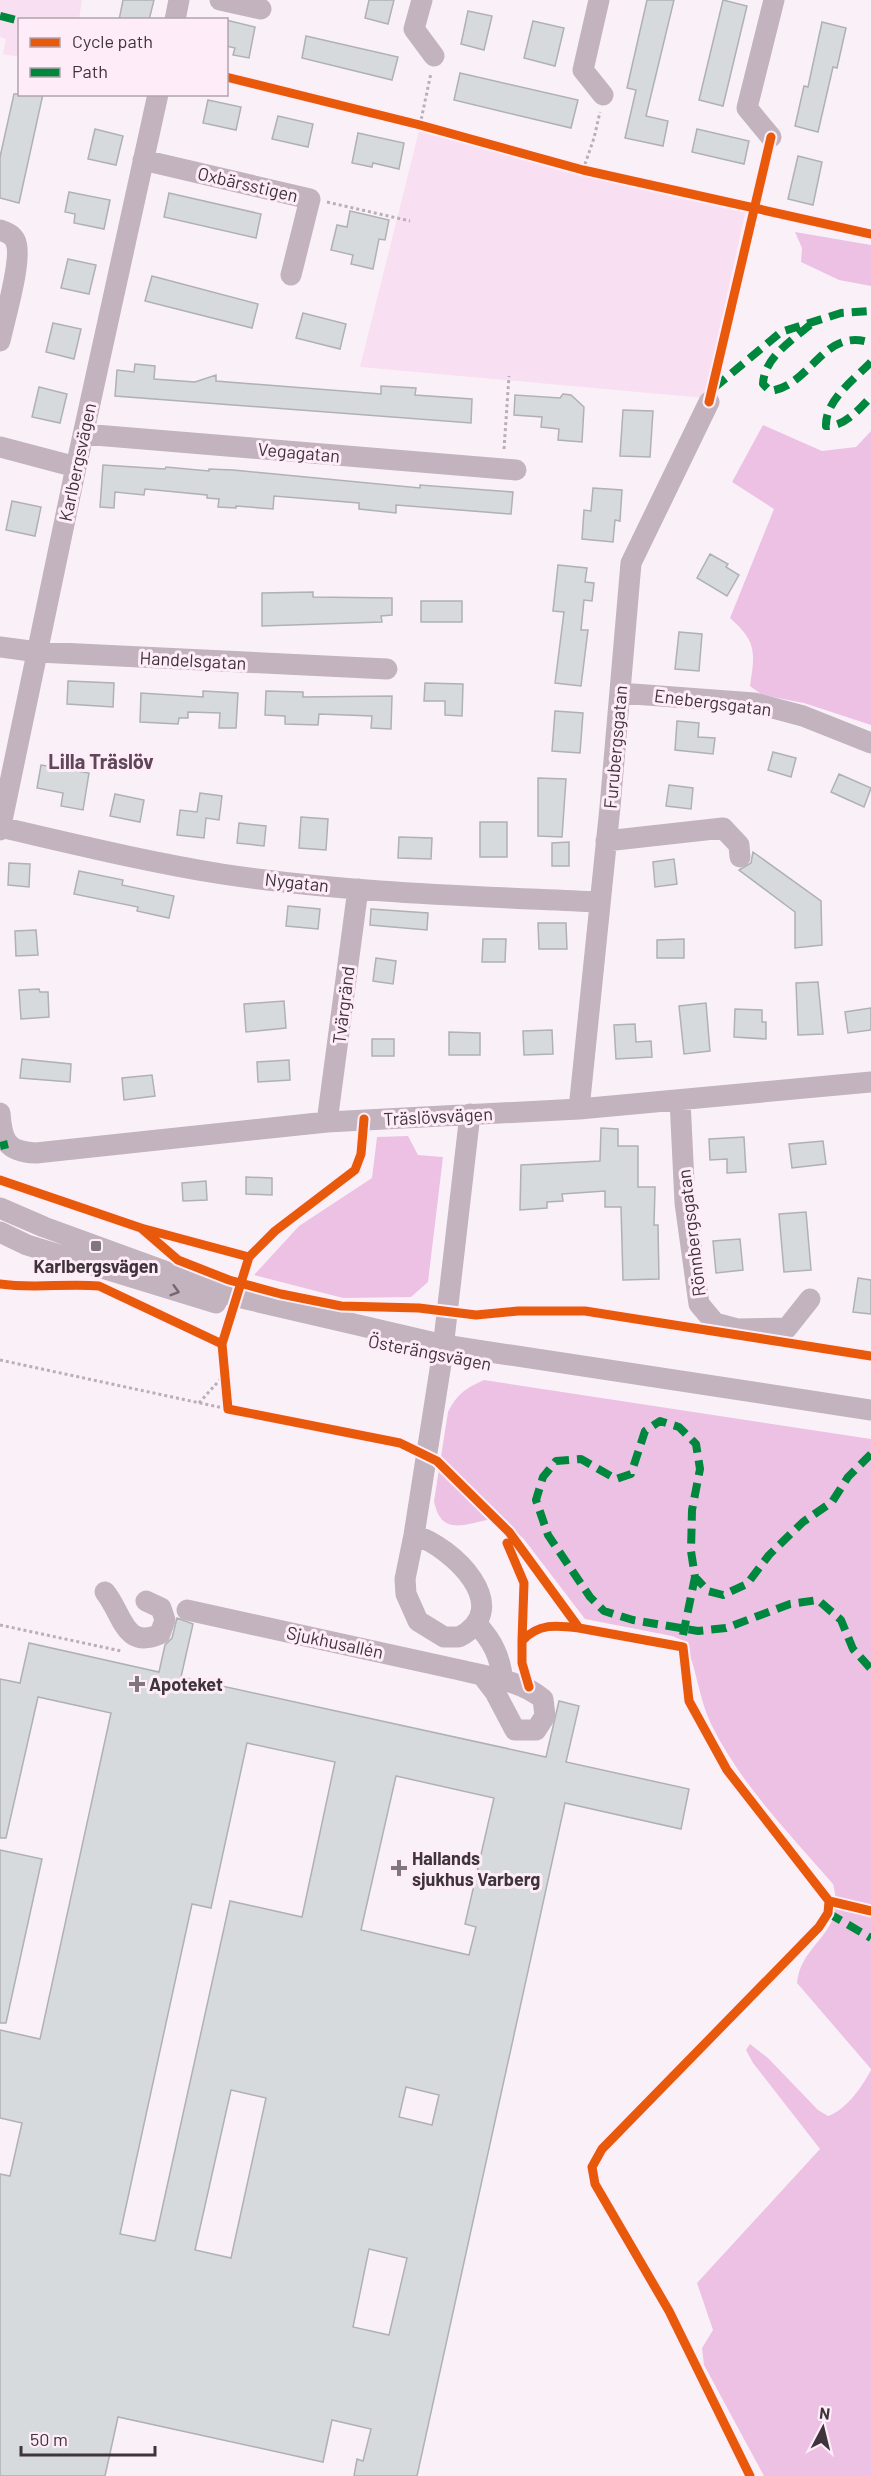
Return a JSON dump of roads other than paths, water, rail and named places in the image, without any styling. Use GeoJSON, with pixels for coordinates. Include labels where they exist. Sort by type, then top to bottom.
{"type":"FeatureCollection","features":[{"type":"Feature","properties":{"kind":"street"},"geometry":{"type":"LineString","coordinates":[[175,18],[179,0]]}},
{"type":"Feature","properties":{"kind":"street"},"geometry":{"type":"LineString","coordinates":[[220,0],[261,9]]}},
{"type":"Feature","properties":{"kind":"street"},"geometry":{"type":"LineString","coordinates":[[422,0],[414,29],[434,56]]}},
{"type":"Feature","properties":{"kind":"street"},"geometry":{"type":"LineString","coordinates":[[599,0],[583,70],[603,95]]}},
{"type":"Feature","properties":{"kind":"street"},"geometry":{"type":"LineString","coordinates":[[771,137],[747,108],[774,0]]}},
{"type":"Feature","properties":{"kind":"street","name":"Karlbergsvägen"},"geometry":{"type":"LineString","coordinates":[[0,828],[75,467],[158,96]]}},
{"type":"Feature","properties":{"kind":"street","name":"Oxbärsstigen"},"geometry":{"type":"LineString","coordinates":[[143,160],[310,198],[291,275]]}},
{"type":"Feature","properties":{"kind":"street"},"geometry":{"type":"LineString","coordinates":[[0,230],[9,233],[16,241],[18,256],[0,341]]}},
{"type":"Feature","properties":{"kind":"street","name":"Furubergsgatan"},"geometry":{"type":"LineString","coordinates":[[579,1109],[631,563],[709,402]]}},
{"type":"Feature","properties":{"kind":"street","name":"Vegagatan"},"geometry":{"type":"LineString","coordinates":[[83,434],[510,470]]}},
{"type":"Feature","properties":{"kind":"street"},"geometry":{"type":"LineString","coordinates":[[0,447],[75,467]]}},
{"type":"Feature","properties":{"kind":"street","name":"Handelsgatan"},"geometry":{"type":"LineString","coordinates":[[0,647],[38,652],[387,669]]}},
{"type":"Feature","properties":{"kind":"street","name":"Enebergsgatan"},"geometry":{"type":"LineString","coordinates":[[620,693],[754,703],[803,716],[871,743]]}},
{"type":"Feature","properties":{"kind":"street","name":"Nygatan"},"geometry":{"type":"LineString","coordinates":[[0,828],[151,862],[223,874],[358,889],[598,902]]}},
{"type":"Feature","properties":{"kind":"street"},"geometry":{"type":"LineString","coordinates":[[606,841],[723,828],[739,845],[740,857]]}},
{"type":"Feature","properties":{"kind":"street","name":"Tvärgränd"},"geometry":{"type":"LineString","coordinates":[[327,1122],[358,889]]}},
{"type":"Feature","properties":{"kind":"street","name":"Träslövsvägen"},"geometry":{"type":"LineString","coordinates":[[0,1113],[4,1139],[8,1144],[22,1153],[36,1153],[327,1122],[579,1109],[871,1082]]}},
{"type":"Feature","properties":{"kind":"street","name":"Rönnbergsgatan"},"geometry":{"type":"LineString","coordinates":[[680,1100],[685,1203],[699,1304],[715,1323],[737,1329],[787,1328],[810,1299]]}},
{"type":"Feature","properties":{"kind":"street"},"geometry":{"type":"LineString","coordinates":[[414,1535],[448,1553],[468,1571],[478,1587],[481,1607],[477,1623],[459,1637],[444,1637],[418,1621],[406,1594],[405,1580],[443,1351],[470,1114]]}},
{"type":"Feature","properties":{"kind":"street","name":"Österängsvägen"},"geometry":{"type":"LineString","coordinates":[[0,1208],[44,1227],[233,1296],[443,1351],[871,1410]]}},
{"type":"Feature","properties":{"kind":"street","name":"Österängsvägen"},"geometry":{"type":"LineString","coordinates":[[0,1218],[44,1227]]}},
{"type":"Feature","properties":{"kind":"street","name":"Österängsvägen"},"geometry":{"type":"LineString","coordinates":[[0,1232],[27,1245],[217,1303],[443,1351],[871,1422]]}},
{"type":"Feature","properties":{"kind":"street"},"geometry":{"type":"LineString","coordinates":[[0,1242],[27,1245]]}},
{"type":"Feature","properties":{"kind":"street"},"geometry":{"type":"LineString","coordinates":[[105,1592],[116,1606],[124,1627],[132,1636],[147,1640],[160,1634],[165,1620],[161,1608],[146,1601]]}},
{"type":"Feature","properties":{"kind":"street","name":"Sjukhusallén"},"geometry":{"type":"LineString","coordinates":[[187,1610],[482,1675],[529,1687],[543,1699],[545,1716],[536,1730],[515,1730],[495,1692],[482,1675]]}},
{"type":"Feature","properties":{"kind":"street"},"geometry":{"type":"LineString","coordinates":[[477,1623],[492,1641],[500,1660],[503,1681]]}},
{"type":"Feature","properties":{"kind":"place","name":"Karlbergsvägen"},"geometry":{"type":"Point","coordinates":[96,1246]}},
{"type":"Feature","properties":{"kind":"place","name":"Apoteket"},"geometry":{"type":"Point","coordinates":[137,1684]}},
{"type":"Feature","properties":{"kind":"place","name":"Hallands sjukhus Varberg"},"geometry":{"type":"Point","coordinates":[399,1868]}},
{"type":"Feature","properties":{"kind":"district","name":"Lilla Träslöv"},"geometry":{"type":"Point","coordinates":[101,761]}}]}
